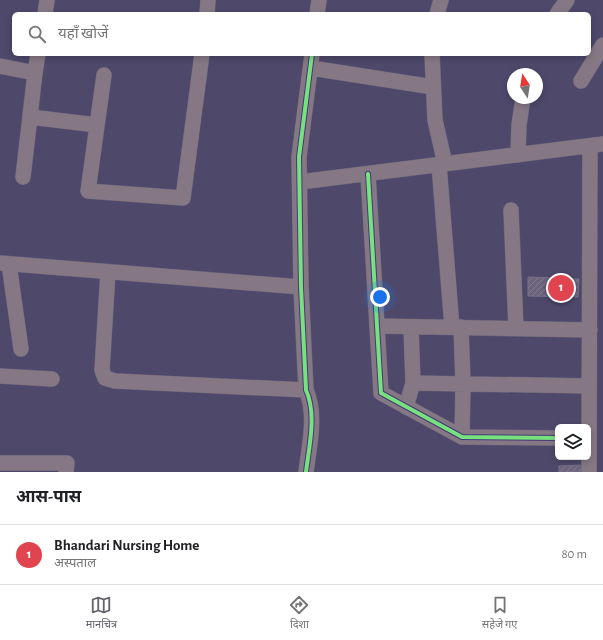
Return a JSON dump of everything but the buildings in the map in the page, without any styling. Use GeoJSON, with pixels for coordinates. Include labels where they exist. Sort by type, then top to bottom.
{"type":"FeatureCollection","features":[{"type":"Feature","properties":{"kind":"street"},"geometry":{"type":"LineString","coordinates":[[45,12],[47,0]]}},
{"type":"Feature","properties":{"kind":"street"},"geometry":{"type":"LineString","coordinates":[[207,12],[208,0]]}},
{"type":"Feature","properties":{"kind":"street"},"geometry":{"type":"LineString","coordinates":[[317,12],[319,0]]}},
{"type":"Feature","properties":{"kind":"street"},"geometry":{"type":"LineString","coordinates":[[438,12],[441,0]]}},
{"type":"Feature","properties":{"kind":"street"},"geometry":{"type":"LineString","coordinates":[[558,12],[567,0]]}},
{"type":"Feature","properties":{"kind":"street"},"geometry":{"type":"LineString","coordinates":[[581,81],[600,55]]}},
{"type":"Feature","properties":{"kind":"street"},"geometry":{"type":"LineString","coordinates":[[23,177],[34,73],[38,56]]}},
{"type":"Feature","properties":{"kind":"street"},"geometry":{"type":"LineString","coordinates":[[104,75],[88,191],[183,198],[202,56]]}},
{"type":"Feature","properties":{"kind":"street"},"geometry":{"type":"LineString","coordinates":[[432,56],[435,120],[442,164],[456,327],[463,384],[462,437]]}},
{"type":"Feature","properties":{"kind":"street"},"geometry":{"type":"LineString","coordinates":[[306,472],[312,412],[310,398],[306,390],[301,287],[299,157],[311,61],[433,87]]}},
{"type":"Feature","properties":{"kind":"street"},"geometry":{"type":"LineString","coordinates":[[0,66],[34,73]]}},
{"type":"Feature","properties":{"kind":"street"},"geometry":{"type":"LineString","coordinates":[[518,155],[519,124],[522,104]]}},
{"type":"Feature","properties":{"kind":"street"},"geometry":{"type":"LineString","coordinates":[[30,116],[97,125]]}},
{"type":"Feature","properties":{"kind":"street"},"geometry":{"type":"LineString","coordinates":[[300,182],[597,145],[596,303],[590,330],[589,386],[596,406],[591,429]]}},
{"type":"Feature","properties":{"kind":"street"},"geometry":{"type":"LineString","coordinates":[[368,174],[381,393],[462,437],[555,438]]}},
{"type":"Feature","properties":{"kind":"street"},"geometry":{"type":"LineString","coordinates":[[511,210],[516,328]]}},
{"type":"Feature","properties":{"kind":"street"},"geometry":{"type":"LineString","coordinates":[[21,349],[4,264],[301,287]]}},
{"type":"Feature","properties":{"kind":"street"},"geometry":{"type":"LineString","coordinates":[[108,272],[102,370],[105,378],[115,381],[306,390]]}},
{"type":"Feature","properties":{"kind":"street"},"geometry":{"type":"LineString","coordinates":[[377,326],[590,330]]}},
{"type":"Feature","properties":{"kind":"street"},"geometry":{"type":"LineString","coordinates":[[406,407],[413,383],[411,326]]}},
{"type":"Feature","properties":{"kind":"street"},"geometry":{"type":"LineString","coordinates":[[0,376],[52,379]]}},
{"type":"Feature","properties":{"kind":"street"},"geometry":{"type":"LineString","coordinates":[[413,383],[589,386]]}},
{"type":"Feature","properties":{"kind":"street"},"geometry":{"type":"LineString","coordinates":[[589,460],[589,472]]}},
{"type":"Feature","properties":{"kind":"street"},"geometry":{"type":"LineString","coordinates":[[0,463],[16,467],[67,463],[66,472]]}},
{"type":"Feature","properties":{"kind":"cycle path"},"geometry":{"type":"LineString","coordinates":[[306,472],[312,420],[306,390],[301,287],[299,157],[312,56]]}},
{"type":"Feature","properties":{"kind":"cycle path"},"geometry":{"type":"LineString","coordinates":[[368,174],[381,393],[462,437],[555,438]]}},
{"type":"Feature","properties":{"kind":"place","name":"Bhandari Nursing Home"},"geometry":{"type":"Point","coordinates":[561,288]}}]}
